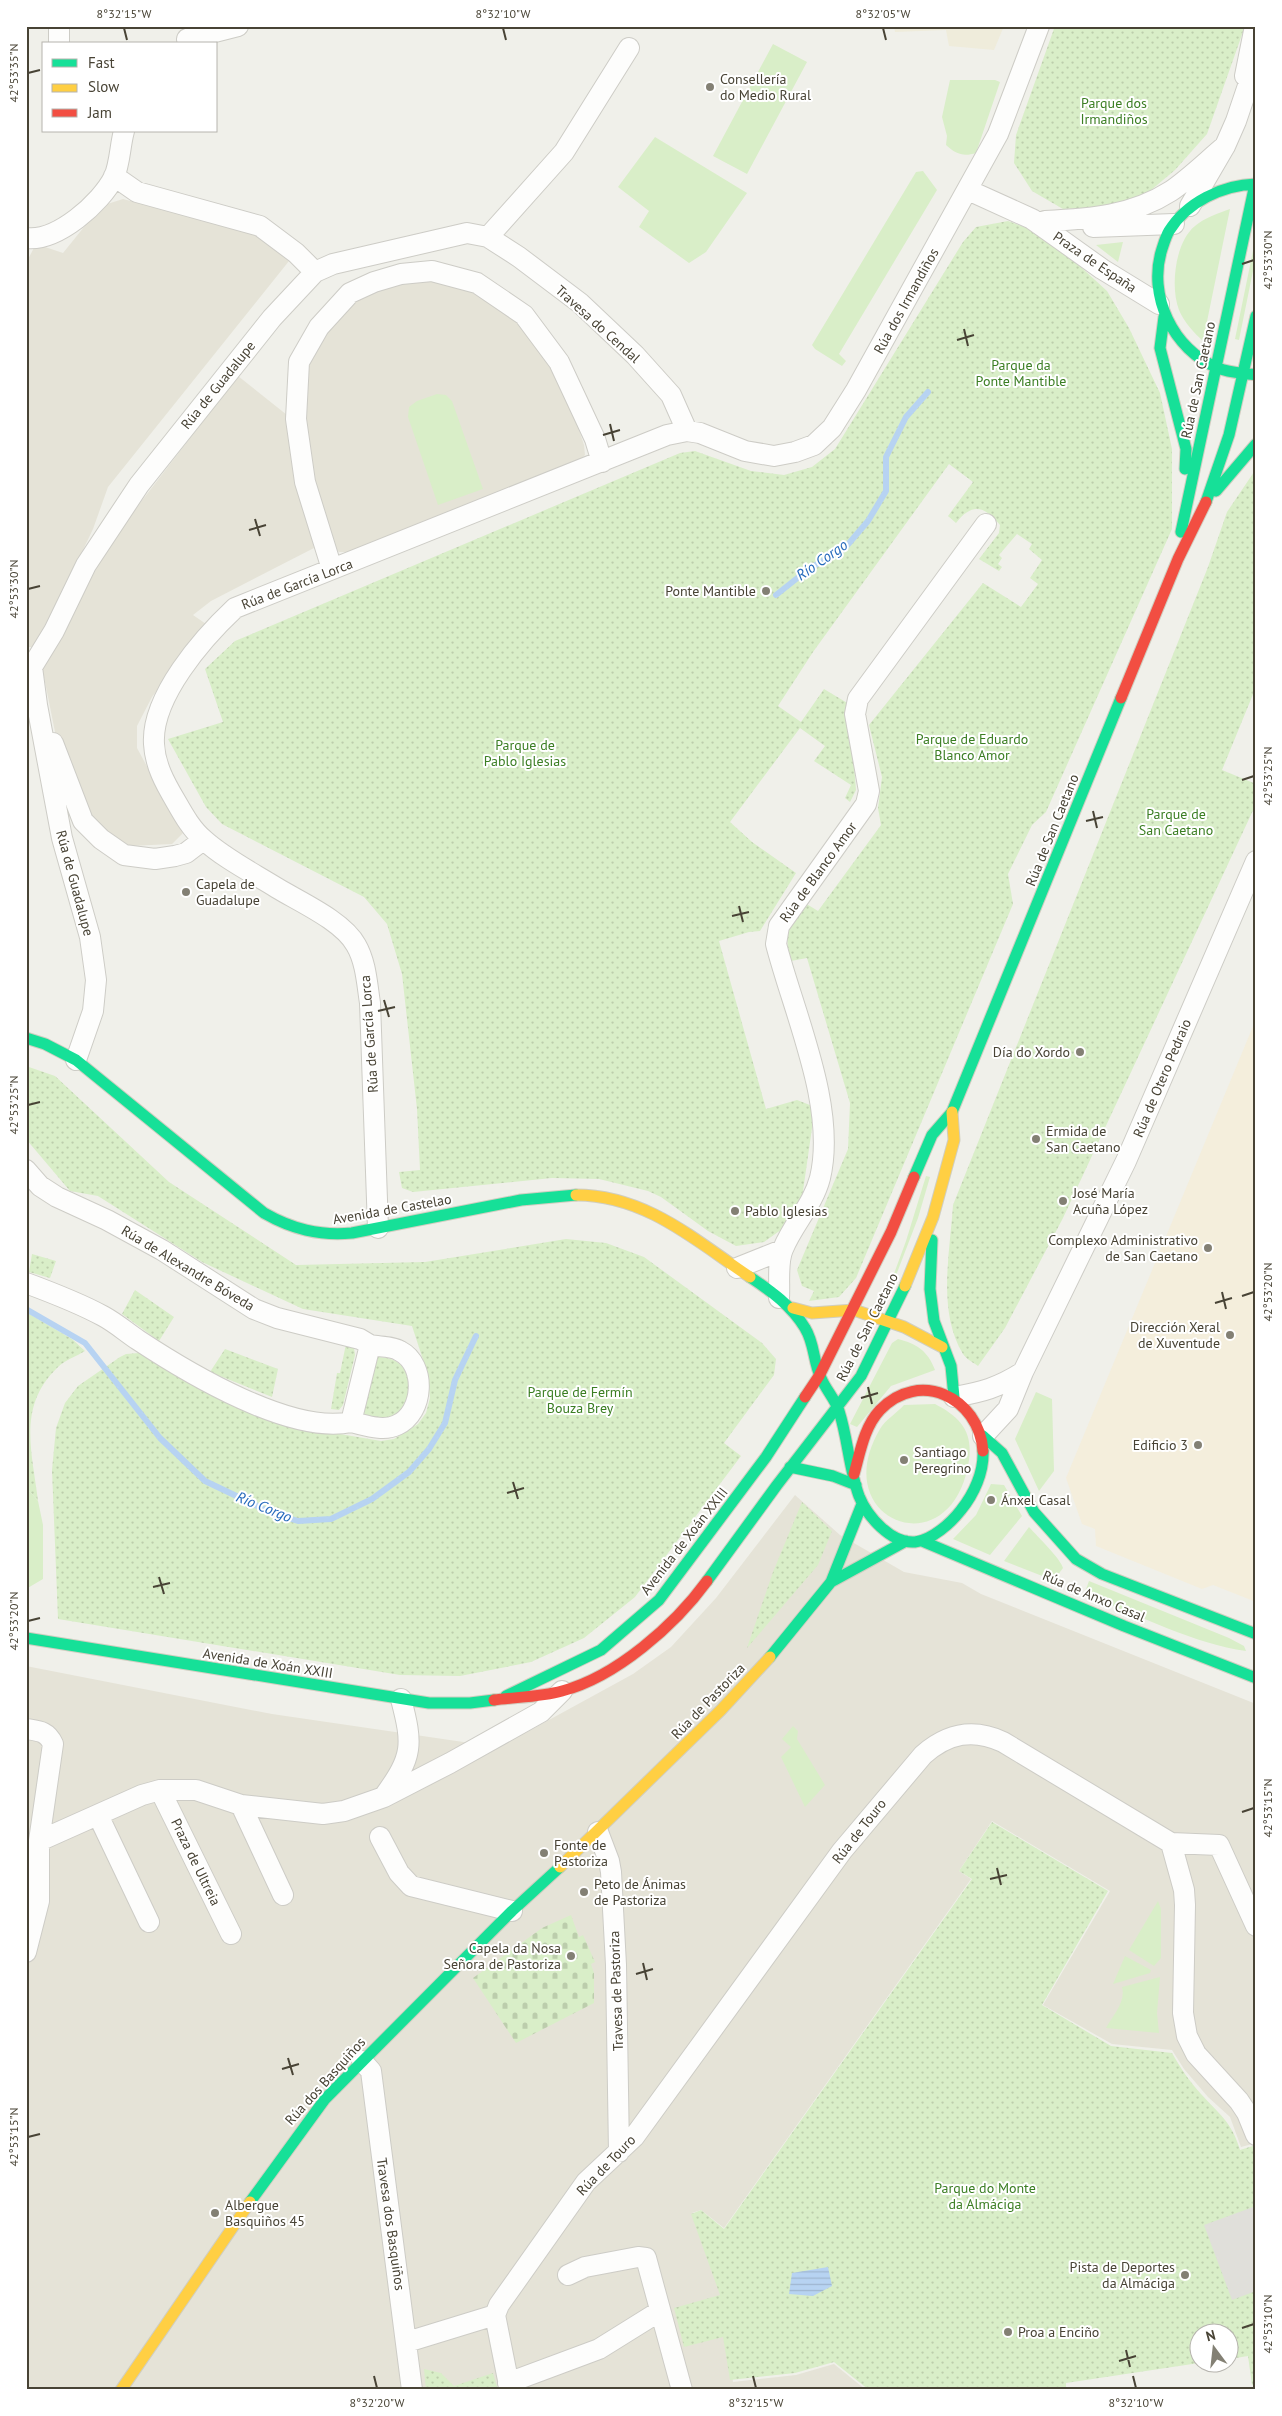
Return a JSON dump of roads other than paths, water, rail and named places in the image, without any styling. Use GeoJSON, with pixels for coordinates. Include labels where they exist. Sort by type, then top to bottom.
{"type":"FeatureCollection","features":[{"type":"Feature","properties":{"kind":"street"},"geometry":{"type":"LineString","coordinates":[[58,26],[59,42]]}},
{"type":"Feature","properties":{"kind":"street"},"geometry":{"type":"LineString","coordinates":[[189,36],[238,26]]}},
{"type":"Feature","properties":{"kind":"street","name":"Rúa dos Irmandiños"},"geometry":{"type":"LineString","coordinates":[[687,431],[714,437],[745,451],[774,456],[795,452],[814,445],[832,428],[853,395],[998,134],[1039,26]]}},
{"type":"Feature","properties":{"kind":"street"},"geometry":{"type":"LineString","coordinates":[[1236,121],[1255,26]]}},
{"type":"Feature","properties":{"kind":"street"},"geometry":{"type":"LineString","coordinates":[[488,237],[564,152],[629,48]]}},
{"type":"Feature","properties":{"kind":"street"},"geometry":{"type":"LineString","coordinates":[[1190,206],[1225,146],[1236,121],[1256,62]]}},
{"type":"Feature","properties":{"kind":"street"},"geometry":{"type":"LineString","coordinates":[[26,238],[46,236],[92,207],[114,176],[123,132]]}},
{"type":"Feature","properties":{"kind":"street","name":"Praza de España"},"geometry":{"type":"LineString","coordinates":[[1038,220],[1086,220],[1122,213],[1144,206],[1172,190],[1225,146]]}},
{"type":"Feature","properties":{"kind":"street"},"geometry":{"type":"LineString","coordinates":[[114,176],[137,192],[260,226],[296,253],[315,272]]}},
{"type":"Feature","properties":{"kind":"street","name":"Praza de España"},"geometry":{"type":"LineString","coordinates":[[1255,182],[1210,193],[1190,206],[1174,224],[1161,250],[1156,274],[1162,310],[1180,342],[1196,357],[1216,368],[1243,375],[1256,375]]}},
{"type":"Feature","properties":{"kind":"street","name":"Rúa de San Caetano"},"geometry":{"type":"LineString","coordinates":[[1178,559],[1183,515],[1255,182]]}},
{"type":"Feature","properties":{"kind":"street","name":"Praza de España"},"geometry":{"type":"LineString","coordinates":[[968,190],[1038,220],[1102,269],[1162,310]]}},
{"type":"Feature","properties":{"kind":"street","name":"Praza de España"},"geometry":{"type":"LineString","coordinates":[[1038,220],[1101,228],[1174,224]]}},
{"type":"Feature","properties":{"kind":"street","name":"Travesa do Cendal"},"geometry":{"type":"LineString","coordinates":[[315,272],[333,264],[467,233],[488,237],[580,303],[635,355],[671,395],[687,431]]}},
{"type":"Feature","properties":{"kind":"street"},"geometry":{"type":"LineString","coordinates":[[332,570],[304,475],[296,419],[299,362],[319,326],[350,293],[374,282],[401,274],[432,271],[477,283],[524,315],[559,362],[595,439],[602,462]]}},
{"type":"Feature","properties":{"kind":"street","name":"Rúa de Guadalupe"},"geometry":{"type":"LineString","coordinates":[[76,1060],[93,1011],[96,980],[90,937],[62,838],[29,666],[54,630],[86,565],[139,485],[266,324],[315,272]]}},
{"type":"Feature","properties":{"kind":"street"},"geometry":{"type":"LineString","coordinates":[[1162,310],[1160,348],[1186,449],[1183,515]]}},
{"type":"Feature","properties":{"kind":"street","name":"Rúa de San Caetano"},"geometry":{"type":"LineString","coordinates":[[819,1376],[854,1310],[901,1211],[932,1135],[952,1112],[1178,559],[1206,503],[1222,456],[1256,316]]}},
{"type":"Feature","properties":{"kind":"street","name":"Rúa de García Lorca"},"geometry":{"type":"LineString","coordinates":[[378,1228],[370,1003],[365,968],[356,944],[340,926],[203,840],[188,822],[166,785],[158,766],[154,744],[155,725],[160,710],[176,679],[210,631],[236,608],[668,435],[687,431]]}},
{"type":"Feature","properties":{"kind":"street"},"geometry":{"type":"LineString","coordinates":[[1206,503],[1256,444]]}},
{"type":"Feature","properties":{"kind":"street","name":"Rúa de Blanco Amor"},"geometry":{"type":"LineString","coordinates":[[786,1303],[782,1250],[812,1200],[824,1154],[824,1132],[818,1087],[776,944],[779,926],[866,804],[870,791],[855,714],[858,699],[986,524]]}},
{"type":"Feature","properties":{"kind":"street","name":"Rúa de Guadalupe"},"geometry":{"type":"LineString","coordinates":[[37,705],[83,822],[101,839],[124,855],[154,859],[186,853],[203,840]]}},
{"type":"Feature","properties":{"kind":"street","name":"Rúa de Otero Pedraio"},"geometry":{"type":"LineString","coordinates":[[983,1436],[1008,1409],[1023,1372],[1126,1161],[1256,861]]}},
{"type":"Feature","properties":{"kind":"street","name":"Avenida de Castelao"},"geometry":{"type":"LineString","coordinates":[[26,1038],[53,1047],[76,1060],[213,1174],[276,1220],[300,1230],[323,1235],[337,1235],[538,1197],[585,1195],[628,1204],[661,1217],[738,1268],[786,1303]]}},
{"type":"Feature","properties":{"kind":"street","name":"Rúa de San Caetano"},"geometry":{"type":"LineString","coordinates":[[838,1409],[862,1376],[889,1322],[932,1217],[954,1140],[952,1112]]}},
{"type":"Feature","properties":{"kind":"street","name":"Rúa de Alexandre Bóveda"},"geometry":{"type":"LineString","coordinates":[[26,1170],[33,1186],[162,1250],[254,1309],[277,1318],[360,1339],[370,1345],[400,1350],[411,1360],[420,1381],[417,1405],[398,1425],[384,1428],[351,1422],[336,1425],[285,1416],[200,1378],[104,1317],[67,1299],[26,1283]]}},
{"type":"Feature","properties":{"kind":"street","name":"Rúa de San Caetano"},"geometry":{"type":"LineString","coordinates":[[897,1245],[901,1211]]}},
{"type":"Feature","properties":{"kind":"street"},"geometry":{"type":"LineString","coordinates":[[932,1217],[930,1289],[934,1321],[942,1347],[952,1366],[954,1397]]}},
{"type":"Feature","properties":{"kind":"street"},"geometry":{"type":"LineString","coordinates":[[738,1268],[782,1250]]}},
{"type":"Feature","properties":{"kind":"street","name":"Rúa de San Caetano"},"geometry":{"type":"LineString","coordinates":[[865,1318],[874,1301]]}},
{"type":"Feature","properties":{"kind":"street"},"geometry":{"type":"LineString","coordinates":[[786,1303],[812,1313],[854,1310],[865,1318],[904,1327],[942,1347]]}},
{"type":"Feature","properties":{"kind":"street"},"geometry":{"type":"LineString","coordinates":[[786,1303],[802,1320],[812,1341],[819,1376],[838,1409],[855,1480],[862,1504],[875,1522],[906,1541],[922,1541],[951,1524],[972,1496],[983,1457],[983,1436],[971,1416],[954,1397],[940,1392],[914,1391],[892,1400],[869,1425],[855,1480]]}},
{"type":"Feature","properties":{"kind":"street"},"geometry":{"type":"LineString","coordinates":[[351,1422],[370,1345]]}},
{"type":"Feature","properties":{"kind":"street"},"geometry":{"type":"LineString","coordinates":[[954,1397],[988,1391],[1002,1386],[1023,1372]]}},
{"type":"Feature","properties":{"kind":"street","name":"Avenida de Xoán XXIII"},"geometry":{"type":"LineString","coordinates":[[506,1696],[601,1650],[659,1600],[766,1457],[819,1376]]}},
{"type":"Feature","properties":{"kind":"street","name":"Rúa de San Caetano"},"geometry":{"type":"LineString","coordinates":[[838,1409],[842,1385]]}},
{"type":"Feature","properties":{"kind":"street","name":"Avenida de Xoán XXIII"},"geometry":{"type":"LineString","coordinates":[[26,1638],[401,1699],[449,1704],[562,1691],[606,1672],[630,1656],[677,1617],[716,1570],[790,1467],[838,1409]]}},
{"type":"Feature","properties":{"kind":"street","name":"Rúa de Anxo Casal"},"geometry":{"type":"LineString","coordinates":[[983,1436],[1002,1453],[1034,1512],[1076,1559],[1102,1574],[1256,1634]]}},
{"type":"Feature","properties":{"kind":"street"},"geometry":{"type":"LineString","coordinates":[[790,1467],[855,1480]]}},
{"type":"Feature","properties":{"kind":"street","name":"Rúa de Pastoriza"},"geometry":{"type":"LineString","coordinates":[[598,1832],[728,1703],[780,1646],[831,1582],[862,1504]]}},
{"type":"Feature","properties":{"kind":"street","name":"Rúa de Pastoriza"},"geometry":{"type":"LineString","coordinates":[[831,1582],[855,1567],[906,1541]]}},
{"type":"Feature","properties":{"kind":"street","name":"Rúa de Anxo Casal"},"geometry":{"type":"LineString","coordinates":[[922,1541],[1124,1626],[1256,1678]]}},
{"type":"Feature","properties":{"kind":"street"},"geometry":{"type":"LineString","coordinates":[[39,1841],[160,1790],[196,1790],[241,1805],[323,1814],[344,1811],[384,1797],[505,1732],[541,1712],[562,1691]]}},
{"type":"Feature","properties":{"kind":"street"},"geometry":{"type":"LineString","coordinates":[[505,1732],[506,1696]]}},
{"type":"Feature","properties":{"kind":"street"},"geometry":{"type":"LineString","coordinates":[[384,1797],[403,1767],[408,1755],[409,1730],[401,1699]]}},
{"type":"Feature","properties":{"kind":"street"},"geometry":{"type":"LineString","coordinates":[[26,1952],[40,1901],[39,1841],[53,1744],[49,1736],[34,1730]]}},
{"type":"Feature","properties":{"kind":"street","name":"Rúa de Touro"},"geometry":{"type":"LineString","coordinates":[[495,2315],[499,2305],[586,2182],[634,2136],[842,1851],[917,1761],[942,1741],[952,1736],[970,1733],[992,1737],[1171,1843]]}},
{"type":"Feature","properties":{"kind":"street","name":"Praza de Ultreia"},"geometry":{"type":"LineString","coordinates":[[160,1790],[231,1934]]}},
{"type":"Feature","properties":{"kind":"street"},"geometry":{"type":"LineString","coordinates":[[241,1805],[283,1895]]}},
{"type":"Feature","properties":{"kind":"street"},"geometry":{"type":"LineString","coordinates":[[98,1816],[149,1922]]}},
{"type":"Feature","properties":{"kind":"street","name":"Rúa dos Basquiños"},"geometry":{"type":"LineString","coordinates":[[121,2390],[306,2123],[362,2061],[512,1912],[598,1832]]}},
{"type":"Feature","properties":{"kind":"street","name":"Travesa de Pastoriza"},"geometry":{"type":"LineString","coordinates":[[598,1832],[611,1872],[616,1965],[619,2152]]}},
{"type":"Feature","properties":{"kind":"street"},"geometry":{"type":"LineString","coordinates":[[380,1838],[399,1873],[411,1886],[512,1912]]}},
{"type":"Feature","properties":{"kind":"street"},"geometry":{"type":"LineString","coordinates":[[1256,1926],[1219,1845],[1171,1843],[1182,1882],[1185,1905],[1183,2013],[1186,2030],[1196,2054],[1239,2101],[1256,2135]]}},
{"type":"Feature","properties":{"kind":"street","name":"Travesa dos Basquiños"},"geometry":{"type":"LineString","coordinates":[[362,2061],[370,2071],[412,2390]]}},
{"type":"Feature","properties":{"kind":"street"},"geometry":{"type":"LineString","coordinates":[[568,2275],[585,2267],[638,2257],[646,2258],[682,2390]]}},
{"type":"Feature","properties":{"kind":"street"},"geometry":{"type":"LineString","coordinates":[[407,2342],[495,2315],[509,2386],[599,2349],[660,2311]]}},
{"type":"Feature","properties":{"kind":"water"},"geometry":{"type":"Polygon","coordinates":[[[828,2267],[832,2286],[813,2296],[789,2294],[792,2273],[828,2267]]]}},
{"type":"Feature","properties":{"kind":"waterway","name":"Río Corgo"},"geometry":{"type":"LineString","coordinates":[[776,595],[810,568],[844,549],[868,521],[886,491],[886,457],[906,417],[928,392]]}},
{"type":"Feature","properties":{"kind":"waterway","name":"Río Corgo"},"geometry":{"type":"LineString","coordinates":[[26,1309],[85,1343],[160,1438],[205,1481],[272,1513],[298,1521],[331,1519],[372,1499],[409,1472],[429,1449],[445,1423],[455,1380],[476,1336]]}},
{"type":"Feature","properties":{"kind":"place","name":"Consellería do Medio Rural"},"geometry":{"type":"Point","coordinates":[710,87]}},
{"type":"Feature","properties":{"kind":"place","name":"Ponte Mantible"},"geometry":{"type":"Point","coordinates":[766,591]}},
{"type":"Feature","properties":{"kind":"place","name":"Capela de Guadalupe"},"geometry":{"type":"Point","coordinates":[186,892]}},
{"type":"Feature","properties":{"kind":"place","name":"Día do Xordo"},"geometry":{"type":"Point","coordinates":[1080,1052]}},
{"type":"Feature","properties":{"kind":"place","name":"Ermida de San Caetano"},"geometry":{"type":"Point","coordinates":[1036,1139]}},
{"type":"Feature","properties":{"kind":"place","name":"José María Acuña López"},"geometry":{"type":"Point","coordinates":[1063,1201]}},
{"type":"Feature","properties":{"kind":"place","name":"Pablo Iglesias"},"geometry":{"type":"Point","coordinates":[735,1211]}},
{"type":"Feature","properties":{"kind":"place","name":"Complexo Administrativo de San Caetano"},"geometry":{"type":"Point","coordinates":[1208,1248]}},
{"type":"Feature","properties":{"kind":"place","name":"Dirección Xeral de Xuventude"},"geometry":{"type":"Point","coordinates":[1230,1335]}},
{"type":"Feature","properties":{"kind":"place","name":"Edificio 3"},"geometry":{"type":"Point","coordinates":[1198,1445]}},
{"type":"Feature","properties":{"kind":"place","name":"Santiago Peregrino"},"geometry":{"type":"Point","coordinates":[904,1460]}},
{"type":"Feature","properties":{"kind":"place","name":"Ánxel Casal"},"geometry":{"type":"Point","coordinates":[991,1500]}},
{"type":"Feature","properties":{"kind":"place","name":"Fonte de Pastoriza"},"geometry":{"type":"Point","coordinates":[544,1853]}},
{"type":"Feature","properties":{"kind":"place","name":"Peto de Ánimas de Pastoriza"},"geometry":{"type":"Point","coordinates":[584,1892]}},
{"type":"Feature","properties":{"kind":"place","name":"Capela da Nosa Señora de Pastoriza"},"geometry":{"type":"Point","coordinates":[571,1956]}},
{"type":"Feature","properties":{"kind":"place","name":"Albergue Basquiños 45"},"geometry":{"type":"Point","coordinates":[215,2213]}},
{"type":"Feature","properties":{"kind":"place","name":"Pista de Deportes da Almáciga"},"geometry":{"type":"Point","coordinates":[1185,2275]}},
{"type":"Feature","properties":{"kind":"place","name":"Proa a Enciño"},"geometry":{"type":"Point","coordinates":[1008,2332]}},
{"type":"Feature","properties":{"kind":"park label","name":"Parque dos Irmandiños"},"geometry":{"type":"Point","coordinates":[1114,112]}},
{"type":"Feature","properties":{"kind":"park label","name":"Parque da Ponte Mantible"},"geometry":{"type":"Point","coordinates":[1021,374]}},
{"type":"Feature","properties":{"kind":"park label","name":"Parque de Eduardo Blanco Amor"},"geometry":{"type":"Point","coordinates":[972,748]}},
{"type":"Feature","properties":{"kind":"park label","name":"Parque de Pablo Iglesias"},"geometry":{"type":"Point","coordinates":[525,754]}},
{"type":"Feature","properties":{"kind":"park label","name":"Parque de San Caetano"},"geometry":{"type":"Point","coordinates":[1176,822]}},
{"type":"Feature","properties":{"kind":"park label","name":"Parque de Fermín Bouza Brey"},"geometry":{"type":"Point","coordinates":[580,1400]}},
{"type":"Feature","properties":{"kind":"park label","name":"Parque do Monte da Almáciga"},"geometry":{"type":"Point","coordinates":[985,2196]}}]}
